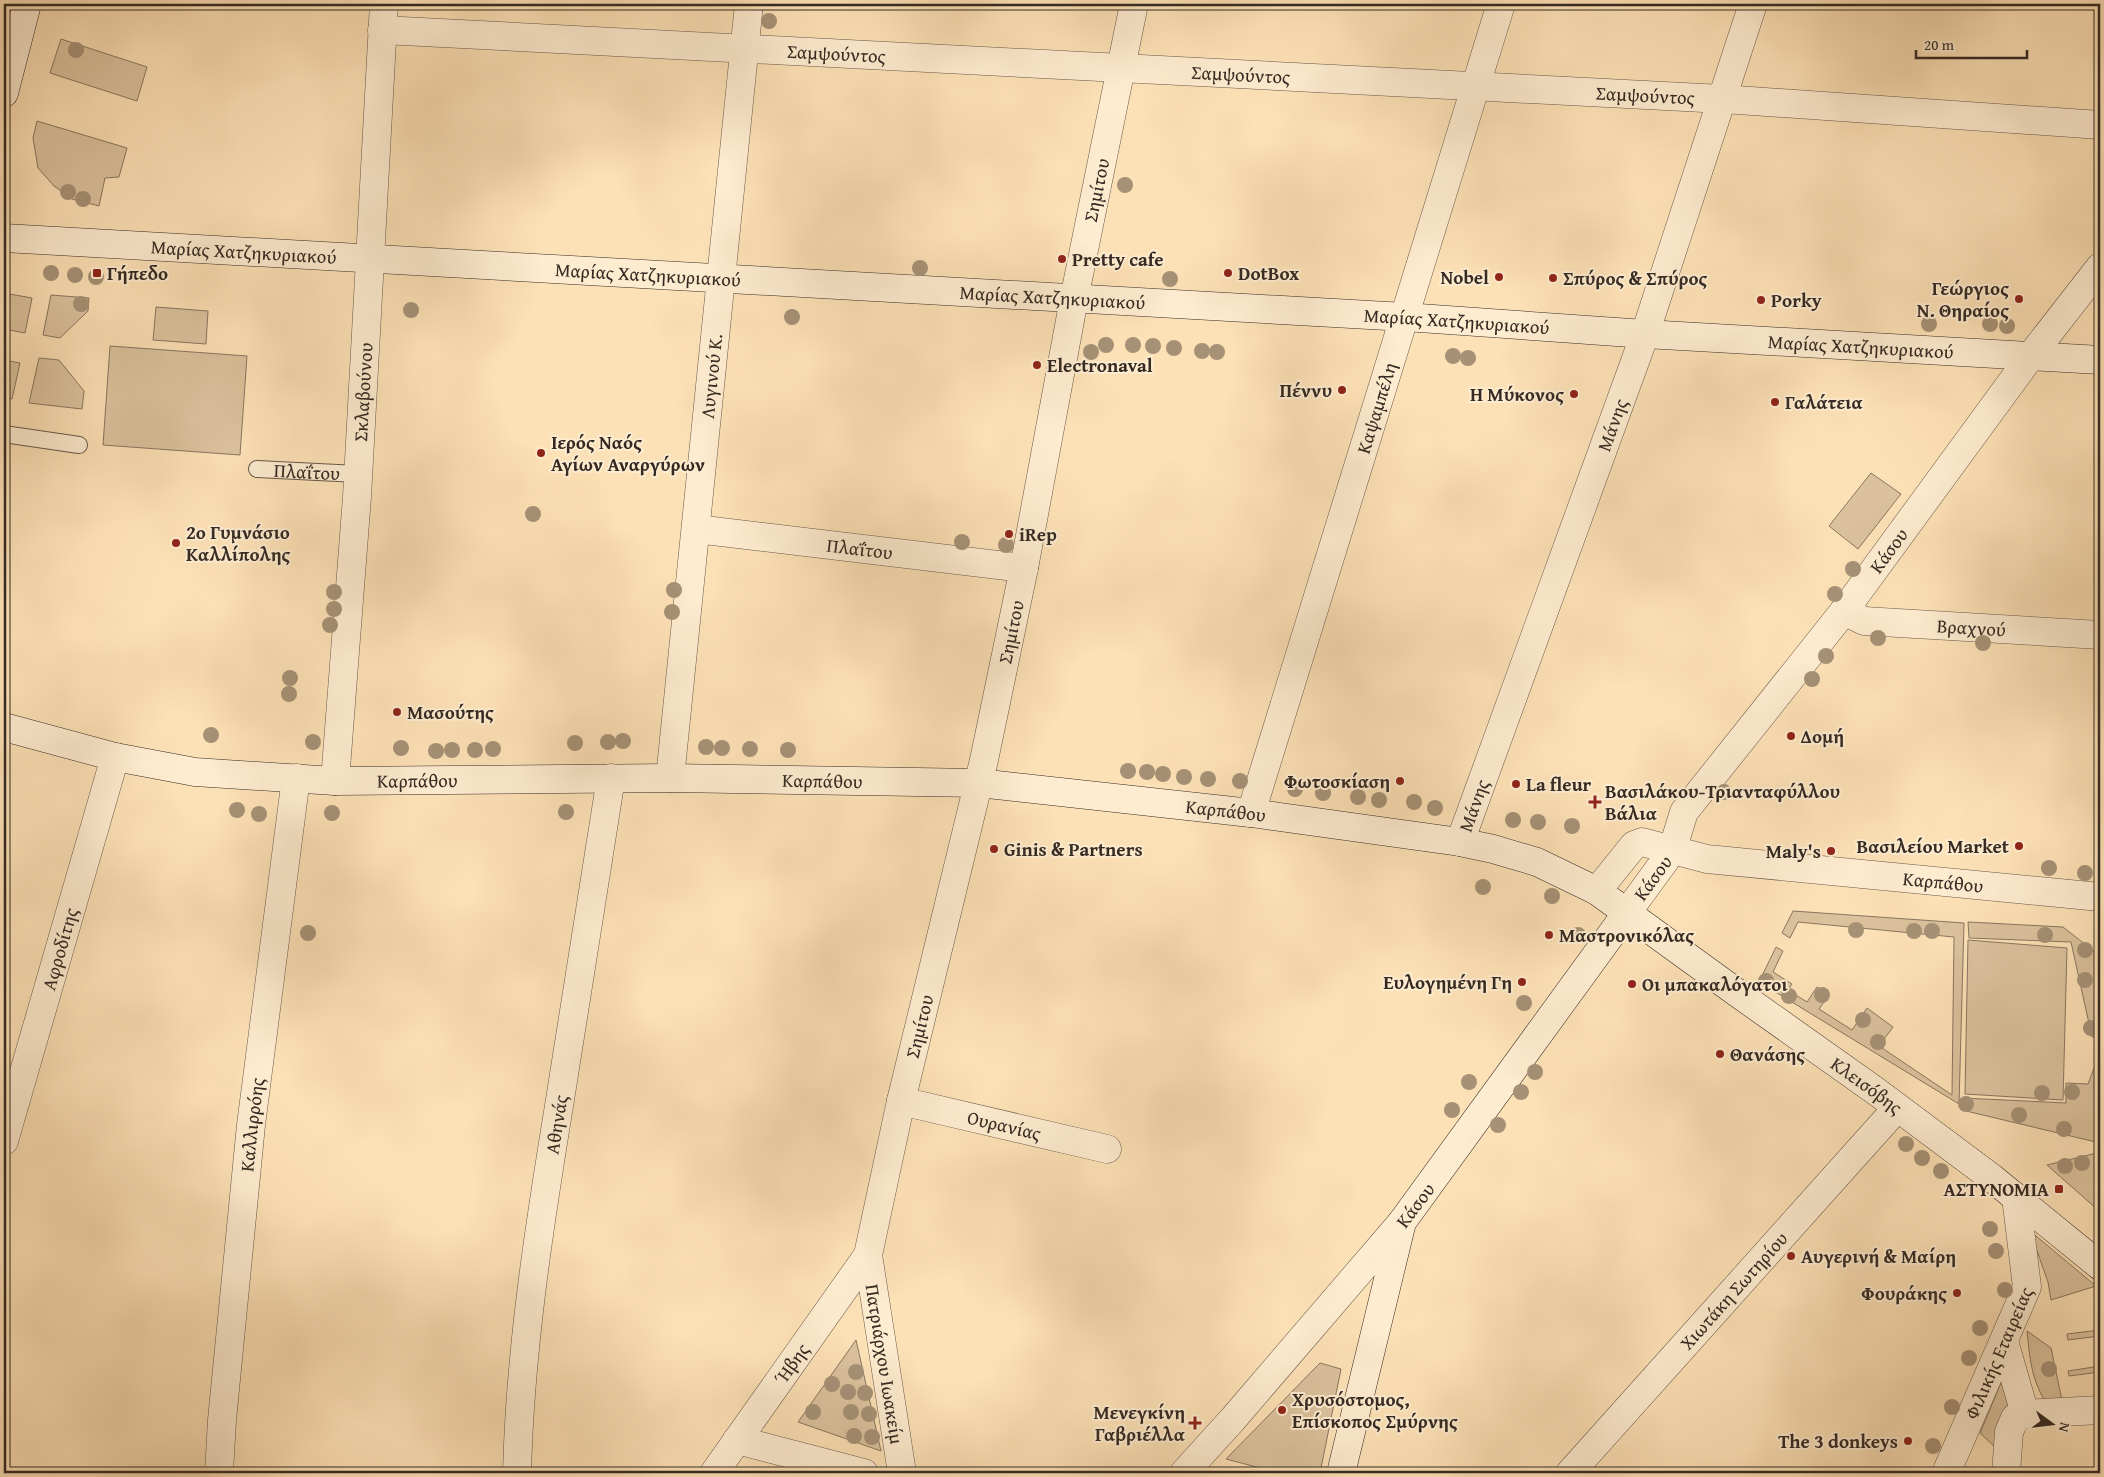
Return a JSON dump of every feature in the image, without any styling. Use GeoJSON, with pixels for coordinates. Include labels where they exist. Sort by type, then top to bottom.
{"type":"FeatureCollection","features":[{"type":"Feature","properties":{"kind":"street"},"geometry":{"type":"LineString","coordinates":[[4,93],[27,4]]}},
{"type":"Feature","properties":{"kind":"street","name":"Λυγινού Κ."},"geometry":{"type":"LineString","coordinates":[[670,778],[749,4]]}},
{"type":"Feature","properties":{"kind":"street","name":"Σημίτου"},"geometry":{"type":"LineString","coordinates":[[868,1255],[901,1101],[979,783],[1024,568],[1074,299],[1134,4]]}},
{"type":"Feature","properties":{"kind":"street","name":"Καψαμπέλη"},"geometry":{"type":"LineString","coordinates":[[1251,813],[1501,4]]}},
{"type":"Feature","properties":{"kind":"street","name":"Μάνης"},"geometry":{"type":"LineString","coordinates":[[1460,842],[1645,334],[1753,4]]}},
{"type":"Feature","properties":{"kind":"street","name":"Σαμψούντος"},"geometry":{"type":"LineString","coordinates":[[383,17],[743,49],[1723,99],[2100,126]]}},
{"type":"Feature","properties":{"kind":"street","name":"Σκλαβούνου"},"geometry":{"type":"LineString","coordinates":[[335,781],[358,474],[383,17]]}},
{"type":"Feature","properties":{"kind":"street","name":"Μαρίας Χατζηκυριακού"},"geometry":{"type":"LineString","coordinates":[[4,238],[1405,317],[1645,334],[2100,360]]}},
{"type":"Feature","properties":{"kind":"street","name":"Κάσου"},"geometry":{"type":"LineString","coordinates":[[1184,1473],[1233,1419],[1402,1222],[1672,851],[1684,812],[1844,611],[2030,356],[2100,267]]}},
{"type":"Feature","properties":{"kind":"street","name":"Πλαΐτου"},"geometry":{"type":"LineString","coordinates":[[696,529],[1024,568]]}},
{"type":"Feature","properties":{"kind":"street","name":"Βραχνού"},"geometry":{"type":"LineString","coordinates":[[1844,611],[1864,622],[2100,635]]}},
{"type":"Feature","properties":{"kind":"street","name":"Καρπάθου"},"geometry":{"type":"LineString","coordinates":[[4,727],[115,757],[195,772],[335,781],[670,778],[979,783],[1251,813],[1460,842],[1493,849],[1537,862],[1597,891],[1626,914]]}},
{"type":"Feature","properties":{"kind":"street","name":"Αφροδίτης"},"geometry":{"type":"LineString","coordinates":[[4,1141],[115,757]]}},
{"type":"Feature","properties":{"kind":"street","name":"Καλλιρρόης"},"geometry":{"type":"LineString","coordinates":[[219,1473],[223,1410],[251,1125],[296,778]]}},
{"type":"Feature","properties":{"kind":"street","name":"Αθηνάς"},"geometry":{"type":"LineString","coordinates":[[516,1473],[526,1333],[538,1238],[611,778]]}},
{"type":"Feature","properties":{"kind":"street","name":"Καρπάθου"},"geometry":{"type":"LineString","coordinates":[[1597,891],[1634,844],[1642,842],[1707,859],[2100,897]]}},
{"type":"Feature","properties":{"kind":"street","name":"Κλεισόβης"},"geometry":{"type":"LineString","coordinates":[[1626,914],[1897,1108],[2016,1197],[2100,1266]]}},
{"type":"Feature","properties":{"kind":"street","name":"Ουρανίας"},"geometry":{"type":"LineString","coordinates":[[901,1101],[1107,1150]]}},
{"type":"Feature","properties":{"kind":"street","name":"Χιωτάκη Σωτηρίου"},"geometry":{"type":"LineString","coordinates":[[1570,1473],[1897,1108]]}},
{"type":"Feature","properties":{"kind":"street","name":"Φιλικής Εταιρείας"},"geometry":{"type":"LineString","coordinates":[[1946,1473],[2027,1287],[2016,1197]]}},
{"type":"Feature","properties":{"kind":"street"},"geometry":{"type":"LineString","coordinates":[[1341,1473],[1402,1222]]}},
{"type":"Feature","properties":{"kind":"street","name":"Ήβης"},"geometry":{"type":"LineString","coordinates":[[714,1473],[868,1255]]}},
{"type":"Feature","properties":{"kind":"street","name":"Πατριάρχου Ιωακείμ"},"geometry":{"type":"LineString","coordinates":[[868,1255],[902,1473]]}},
{"type":"Feature","properties":{"kind":"street"},"geometry":{"type":"LineString","coordinates":[[2004,1341],[2025,1414]]}},
{"type":"Feature","properties":{"kind":"street"},"geometry":{"type":"LineString","coordinates":[[2006,1473],[2011,1424],[2014,1418],[2025,1414],[2100,1410]]}},
{"type":"Feature","properties":{"kind":"street"},"geometry":{"type":"LineString","coordinates":[[737,1440],[864,1473]]}},
{"type":"Feature","properties":{"kind":"lane"},"geometry":{"type":"LineString","coordinates":[[4,434],[79,445]]}},
{"type":"Feature","properties":{"kind":"lane","name":"Πλαΐτου"},"geometry":{"type":"LineString","coordinates":[[257,470],[358,474]]}},
{"type":"Feature","properties":{"kind":"shaded area"},"geometry":{"type":"Polygon","coordinates":[[[61,39],[147,67],[137,101],[50,73],[61,39]]]}},
{"type":"Feature","properties":{"kind":"shaded area"},"geometry":{"type":"Polygon","coordinates":[[[37,121],[127,148],[119,177],[105,178],[99,206],[72,199],[54,186],[38,168],[33,138],[37,121]]]}},
{"type":"Feature","properties":{"kind":"shaded area"},"geometry":{"type":"Polygon","coordinates":[[[4,293],[32,298],[25,333],[4,329],[4,293]]]}},
{"type":"Feature","properties":{"kind":"shaded area"},"geometry":{"type":"Polygon","coordinates":[[[51,295],[89,298],[88,311],[60,338],[43,335],[51,295]]]}},
{"type":"Feature","properties":{"kind":"shaded area"},"geometry":{"type":"Polygon","coordinates":[[[156,307],[208,311],[206,344],[153,340],[156,307]]]}},
{"type":"Feature","properties":{"kind":"shaded area"},"geometry":{"type":"Polygon","coordinates":[[[110,346],[247,356],[240,455],[103,445],[110,346]]]}},
{"type":"Feature","properties":{"kind":"shaded area"},"geometry":{"type":"Polygon","coordinates":[[[39,358],[59,360],[84,391],[82,409],[29,403],[39,358]]]}},
{"type":"Feature","properties":{"kind":"shaded area"},"geometry":{"type":"Polygon","coordinates":[[[4,360],[20,363],[12,399],[4,398],[4,360]]]}},
{"type":"Feature","properties":{"kind":"shaded area"},"geometry":{"type":"Polygon","coordinates":[[[1871,473],[1901,494],[1858,549],[1829,526],[1871,473]]]}},
{"type":"Feature","properties":{"kind":"shaded area"},"geometry":{"type":"Polygon","coordinates":[[[1793,911],[1964,923],[1959,1104],[1759,982],[1776,947],[1783,951],[1773,972],[1792,984],[1788,990],[1807,1002],[1817,987],[1829,995],[1819,1009],[1852,1030],[1867,1008],[1893,1027],[1879,1046],[1952,1095],[1954,937],[1798,922],[1790,938],[1782,933],[1793,911]]]}},
{"type":"Feature","properties":{"kind":"shaded area"},"geometry":{"type":"Polygon","coordinates":[[[1968,922],[2063,927],[2100,956],[2100,1036],[2092,1037],[2071,942],[1969,938],[1968,922]]]}},
{"type":"Feature","properties":{"kind":"shaded area"},"geometry":{"type":"Polygon","coordinates":[[[1968,940],[2067,948],[2063,1100],[1965,1094],[1968,940]]]}},
{"type":"Feature","properties":{"kind":"shaded area"},"geometry":{"type":"Polygon","coordinates":[[[2094,1068],[2100,1068],[2100,1143],[1962,1110],[1963,1098],[2066,1103],[2066,1083],[2088,1084],[2094,1068]]]}},
{"type":"Feature","properties":{"kind":"shaded area"},"geometry":{"type":"Polygon","coordinates":[[[2097,1153],[2098,1210],[2047,1165],[2097,1153]]]}},
{"type":"Feature","properties":{"kind":"shaded area"},"geometry":{"type":"Polygon","coordinates":[[[2030,1231],[2096,1286],[2051,1300],[2048,1282],[2030,1231]]]}},
{"type":"Feature","properties":{"kind":"shaded area"},"geometry":{"type":"Polygon","coordinates":[[[2100,1330],[2100,1347],[2099,1336],[2068,1340],[2067,1334],[2100,1330]]]}},
{"type":"Feature","properties":{"kind":"shaded area"},"geometry":{"type":"Polygon","coordinates":[[[2027,1331],[2051,1348],[2063,1405],[2046,1403],[2041,1394],[2032,1368],[2027,1331]]]}},
{"type":"Feature","properties":{"kind":"shaded area"},"geometry":{"type":"Polygon","coordinates":[[[856,1340],[881,1451],[798,1422],[856,1340]]]}},
{"type":"Feature","properties":{"kind":"shaded area"},"geometry":{"type":"Polygon","coordinates":[[[1320,1363],[1341,1369],[1320,1473],[1279,1473],[1226,1459],[1320,1363]]]}},
{"type":"Feature","properties":{"kind":"shaded area"},"geometry":{"type":"Polygon","coordinates":[[[2100,1366],[2100,1372],[2069,1376],[2068,1371],[2100,1366]]]}},
{"type":"Feature","properties":{"kind":"shaded area"},"geometry":{"type":"Polygon","coordinates":[[[2005,1373],[2015,1403],[1996,1448],[1980,1433],[2005,1373]]]}},
{"type":"Feature","properties":{"kind":"place","name":"Pretty cafe"},"geometry":{"type":"Point","coordinates":[1062,259]}},
{"type":"Feature","properties":{"kind":"place","name":"Γήπεδο"},"geometry":{"type":"Point","coordinates":[97,273]}},
{"type":"Feature","properties":{"kind":"place","name":"DotBox"},"geometry":{"type":"Point","coordinates":[1228,273]}},
{"type":"Feature","properties":{"kind":"place","name":"Nobel"},"geometry":{"type":"Point","coordinates":[1499,277]}},
{"type":"Feature","properties":{"kind":"place","name":"Σπύρος & Σπύρος"},"geometry":{"type":"Point","coordinates":[1553,278]}},
{"type":"Feature","properties":{"kind":"place","name":"Γεώργιος Ν. Θηραίος"},"geometry":{"type":"Point","coordinates":[2019,299]}},
{"type":"Feature","properties":{"kind":"place","name":"Porky"},"geometry":{"type":"Point","coordinates":[1761,300]}},
{"type":"Feature","properties":{"kind":"place","name":"Electronaval"},"geometry":{"type":"Point","coordinates":[1037,365]}},
{"type":"Feature","properties":{"kind":"place","name":"Πέννυ"},"geometry":{"type":"Point","coordinates":[1342,390]}},
{"type":"Feature","properties":{"kind":"place","name":"Η Μύκονος"},"geometry":{"type":"Point","coordinates":[1574,394]}},
{"type":"Feature","properties":{"kind":"place","name":"Γαλάτεια"},"geometry":{"type":"Point","coordinates":[1775,402]}},
{"type":"Feature","properties":{"kind":"place","name":"Ιερός Ναός Αγίων Αναργύρων"},"geometry":{"type":"Point","coordinates":[541,453]}},
{"type":"Feature","properties":{"kind":"place","name":"iRep"},"geometry":{"type":"Point","coordinates":[1009,534]}},
{"type":"Feature","properties":{"kind":"place","name":"2ο Γυμνάσιο Καλλίπολης"},"geometry":{"type":"Point","coordinates":[176,543]}},
{"type":"Feature","properties":{"kind":"place","name":"Μασούτης"},"geometry":{"type":"Point","coordinates":[397,712]}},
{"type":"Feature","properties":{"kind":"place","name":"Δομή"},"geometry":{"type":"Point","coordinates":[1791,736]}},
{"type":"Feature","properties":{"kind":"place","name":"Φωτοσκίαση"},"geometry":{"type":"Point","coordinates":[1400,781]}},
{"type":"Feature","properties":{"kind":"place","name":"La fleur"},"geometry":{"type":"Point","coordinates":[1516,784]}},
{"type":"Feature","properties":{"kind":"place","name":"Βασιλάκου-Τριανταφύλλου Βάλια"},"geometry":{"type":"Point","coordinates":[1595,802]}},
{"type":"Feature","properties":{"kind":"place","name":"Βασιλείου Market"},"geometry":{"type":"Point","coordinates":[2019,846]}},
{"type":"Feature","properties":{"kind":"place","name":"Ginis & Partners"},"geometry":{"type":"Point","coordinates":[994,849]}},
{"type":"Feature","properties":{"kind":"place","name":"Maly's"},"geometry":{"type":"Point","coordinates":[1831,851]}},
{"type":"Feature","properties":{"kind":"place","name":"Μαστρονικόλας"},"geometry":{"type":"Point","coordinates":[1549,935]}},
{"type":"Feature","properties":{"kind":"place","name":"Ευλογημένη Γη"},"geometry":{"type":"Point","coordinates":[1522,982]}},
{"type":"Feature","properties":{"kind":"place","name":"Οι μπακαλόγατοι"},"geometry":{"type":"Point","coordinates":[1632,984]}},
{"type":"Feature","properties":{"kind":"place","name":"Θανάσης"},"geometry":{"type":"Point","coordinates":[1720,1054]}},
{"type":"Feature","properties":{"kind":"place","name":"ΑΣΤΥΝΟΜΙΑ"},"geometry":{"type":"Point","coordinates":[2059,1189]}},
{"type":"Feature","properties":{"kind":"place","name":"Αυγερινή & Μαίρη"},"geometry":{"type":"Point","coordinates":[1791,1256]}},
{"type":"Feature","properties":{"kind":"place","name":"Φουράκης"},"geometry":{"type":"Point","coordinates":[1957,1293]}},
{"type":"Feature","properties":{"kind":"place","name":"Χρυσόστομος, Επίσκοπος Σμύρνης"},"geometry":{"type":"Point","coordinates":[1282,1410]}},
{"type":"Feature","properties":{"kind":"place","name":"Μενεγκίνη Γαβριέλλα"},"geometry":{"type":"Point","coordinates":[1195,1423]}},
{"type":"Feature","properties":{"kind":"place","name":"The 3 donkeys"},"geometry":{"type":"Point","coordinates":[1908,1441]}}]}
